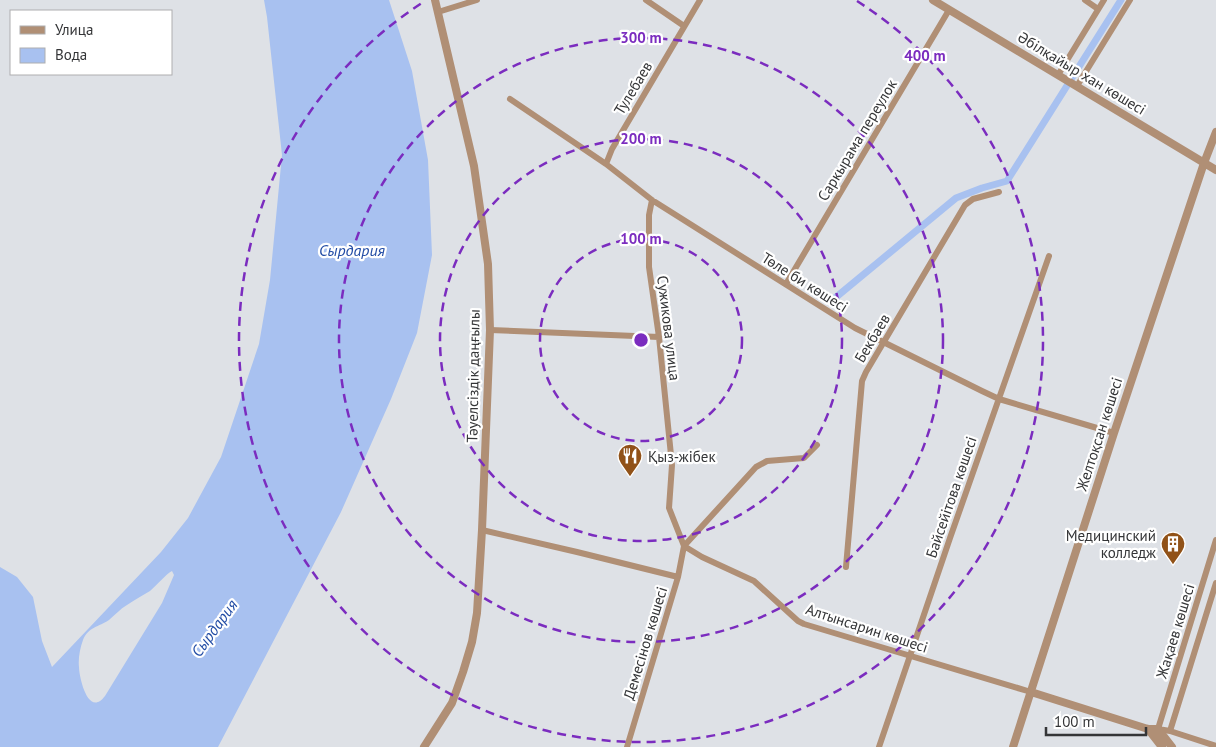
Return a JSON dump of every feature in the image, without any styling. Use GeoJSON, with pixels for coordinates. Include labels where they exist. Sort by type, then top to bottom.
{"type":"FeatureCollection","features":[{"type":"Feature","properties":{"kind":"street","name":"Тәуелсіздік даңғылы"},"geometry":{"type":"LineString","coordinates":[[424,747],[452,703],[472,642],[478,613],[490,330],[488,264],[474,166],[435,0]]}},
{"type":"Feature","properties":{"kind":"street"},"geometry":{"type":"LineString","coordinates":[[438,12],[477,0]]}},
{"type":"Feature","properties":{"kind":"street"},"geometry":{"type":"LineString","coordinates":[[646,0],[684,26]]}},
{"type":"Feature","properties":{"kind":"street","name":"Тулебаев"},"geometry":{"type":"LineString","coordinates":[[606,164],[612,149],[700,0]]}},
{"type":"Feature","properties":{"kind":"street","name":"Әбілқайыр хан көшесі"},"geometry":{"type":"LineString","coordinates":[[933,0],[1216,170]]}},
{"type":"Feature","properties":{"kind":"street"},"geometry":{"type":"LineString","coordinates":[[1085,0],[1098,9]]}},
{"type":"Feature","properties":{"kind":"street"},"geometry":{"type":"LineString","coordinates":[[1058,75],[1104,0]]}},
{"type":"Feature","properties":{"kind":"street"},"geometry":{"type":"LineString","coordinates":[[1077,86],[1130,0]]}},
{"type":"Feature","properties":{"kind":"street","name":"Саркырама переулок"},"geometry":{"type":"LineString","coordinates":[[786,284],[949,10]]}},
{"type":"Feature","properties":{"kind":"street","name":"Төле би көшесі"},"geometry":{"type":"LineString","coordinates":[[510,99],[606,164],[652,200],[855,328],[999,399],[1114,433]]}},
{"type":"Feature","properties":{"kind":"street","name":"Желтоқсан көшесі"},"geometry":{"type":"LineString","coordinates":[[1013,747],[1114,433],[1216,132]]}},
{"type":"Feature","properties":{"kind":"street","name":"Бекбаев"},"geometry":{"type":"LineString","coordinates":[[846,567],[862,381],[965,206],[972,198],[999,192]]}},
{"type":"Feature","properties":{"kind":"street","name":"Сужикова улица"},"geometry":{"type":"LineString","coordinates":[[652,200],[649,215],[648,267],[659,337],[672,465],[669,508],[684,546]]}},
{"type":"Feature","properties":{"kind":"street","name":"Байсейітова көшесі"},"geometry":{"type":"LineString","coordinates":[[879,747],[1049,256]]}},
{"type":"Feature","properties":{"kind":"street"},"geometry":{"type":"LineString","coordinates":[[490,330],[659,337]]}},
{"type":"Feature","properties":{"kind":"street"},"geometry":{"type":"LineString","coordinates":[[684,546],[756,467],[767,461],[804,458],[817,445]]}},
{"type":"Feature","properties":{"kind":"street"},"geometry":{"type":"LineString","coordinates":[[482,530],[678,577]]}},
{"type":"Feature","properties":{"kind":"street","name":"Жақаев көшесі"},"geometry":{"type":"LineString","coordinates":[[1158,730],[1216,540]]}},
{"type":"Feature","properties":{"kind":"street","name":"Демесінов көшесі"},"geometry":{"type":"LineString","coordinates":[[627,747],[678,577],[684,546]]}},
{"type":"Feature","properties":{"kind":"street","name":"Алтынсарин көшесі"},"geometry":{"type":"LineString","coordinates":[[684,546],[754,581],[798,621],[1031,692]]}},
{"type":"Feature","properties":{"kind":"street","name":"Жақаев көшесі"},"geometry":{"type":"LineString","coordinates":[[1170,731],[1216,583]]}},
{"type":"Feature","properties":{"kind":"street"},"geometry":{"type":"LineString","coordinates":[[1031,692],[1148,729],[1170,731],[1216,746]]}},
{"type":"Feature","properties":{"kind":"street"},"geometry":{"type":"LineString","coordinates":[[1148,729],[1162,747]]}},
{"type":"Feature","properties":{"kind":"street"},"geometry":{"type":"LineString","coordinates":[[1158,730],[1172,747]]}},
{"type":"Feature","properties":{"kind":"water","name":"Сырдария"},"geometry":{"type":"Polygon","coordinates":[[[264,0],[389,0],[412,71],[428,160],[432,255],[417,333],[391,399],[341,512],[218,747],[0,747],[0,567],[17,577],[33,597],[42,641],[52,667],[161,552],[188,518],[221,457],[259,344],[270,280],[282,155],[264,0]],[[172,571],[170,572],[150,591],[124,607],[85,636],[80,654],[79,671],[84,690],[91,701],[100,701],[105,696],[162,603],[174,575],[172,571]]]}},
{"type":"Feature","properties":{"kind":"waterway"},"geometry":{"type":"LineString","coordinates":[[835,298],[956,198],[1007,181],[1121,0]]}},
{"type":"Feature","properties":{"kind":"place","name":"Қыз-жібек"},"geometry":{"type":"Point","coordinates":[630,477]}},
{"type":"Feature","properties":{"kind":"place","name":"Медицинский колледж"},"geometry":{"type":"Point","coordinates":[1173,565]}}]}
